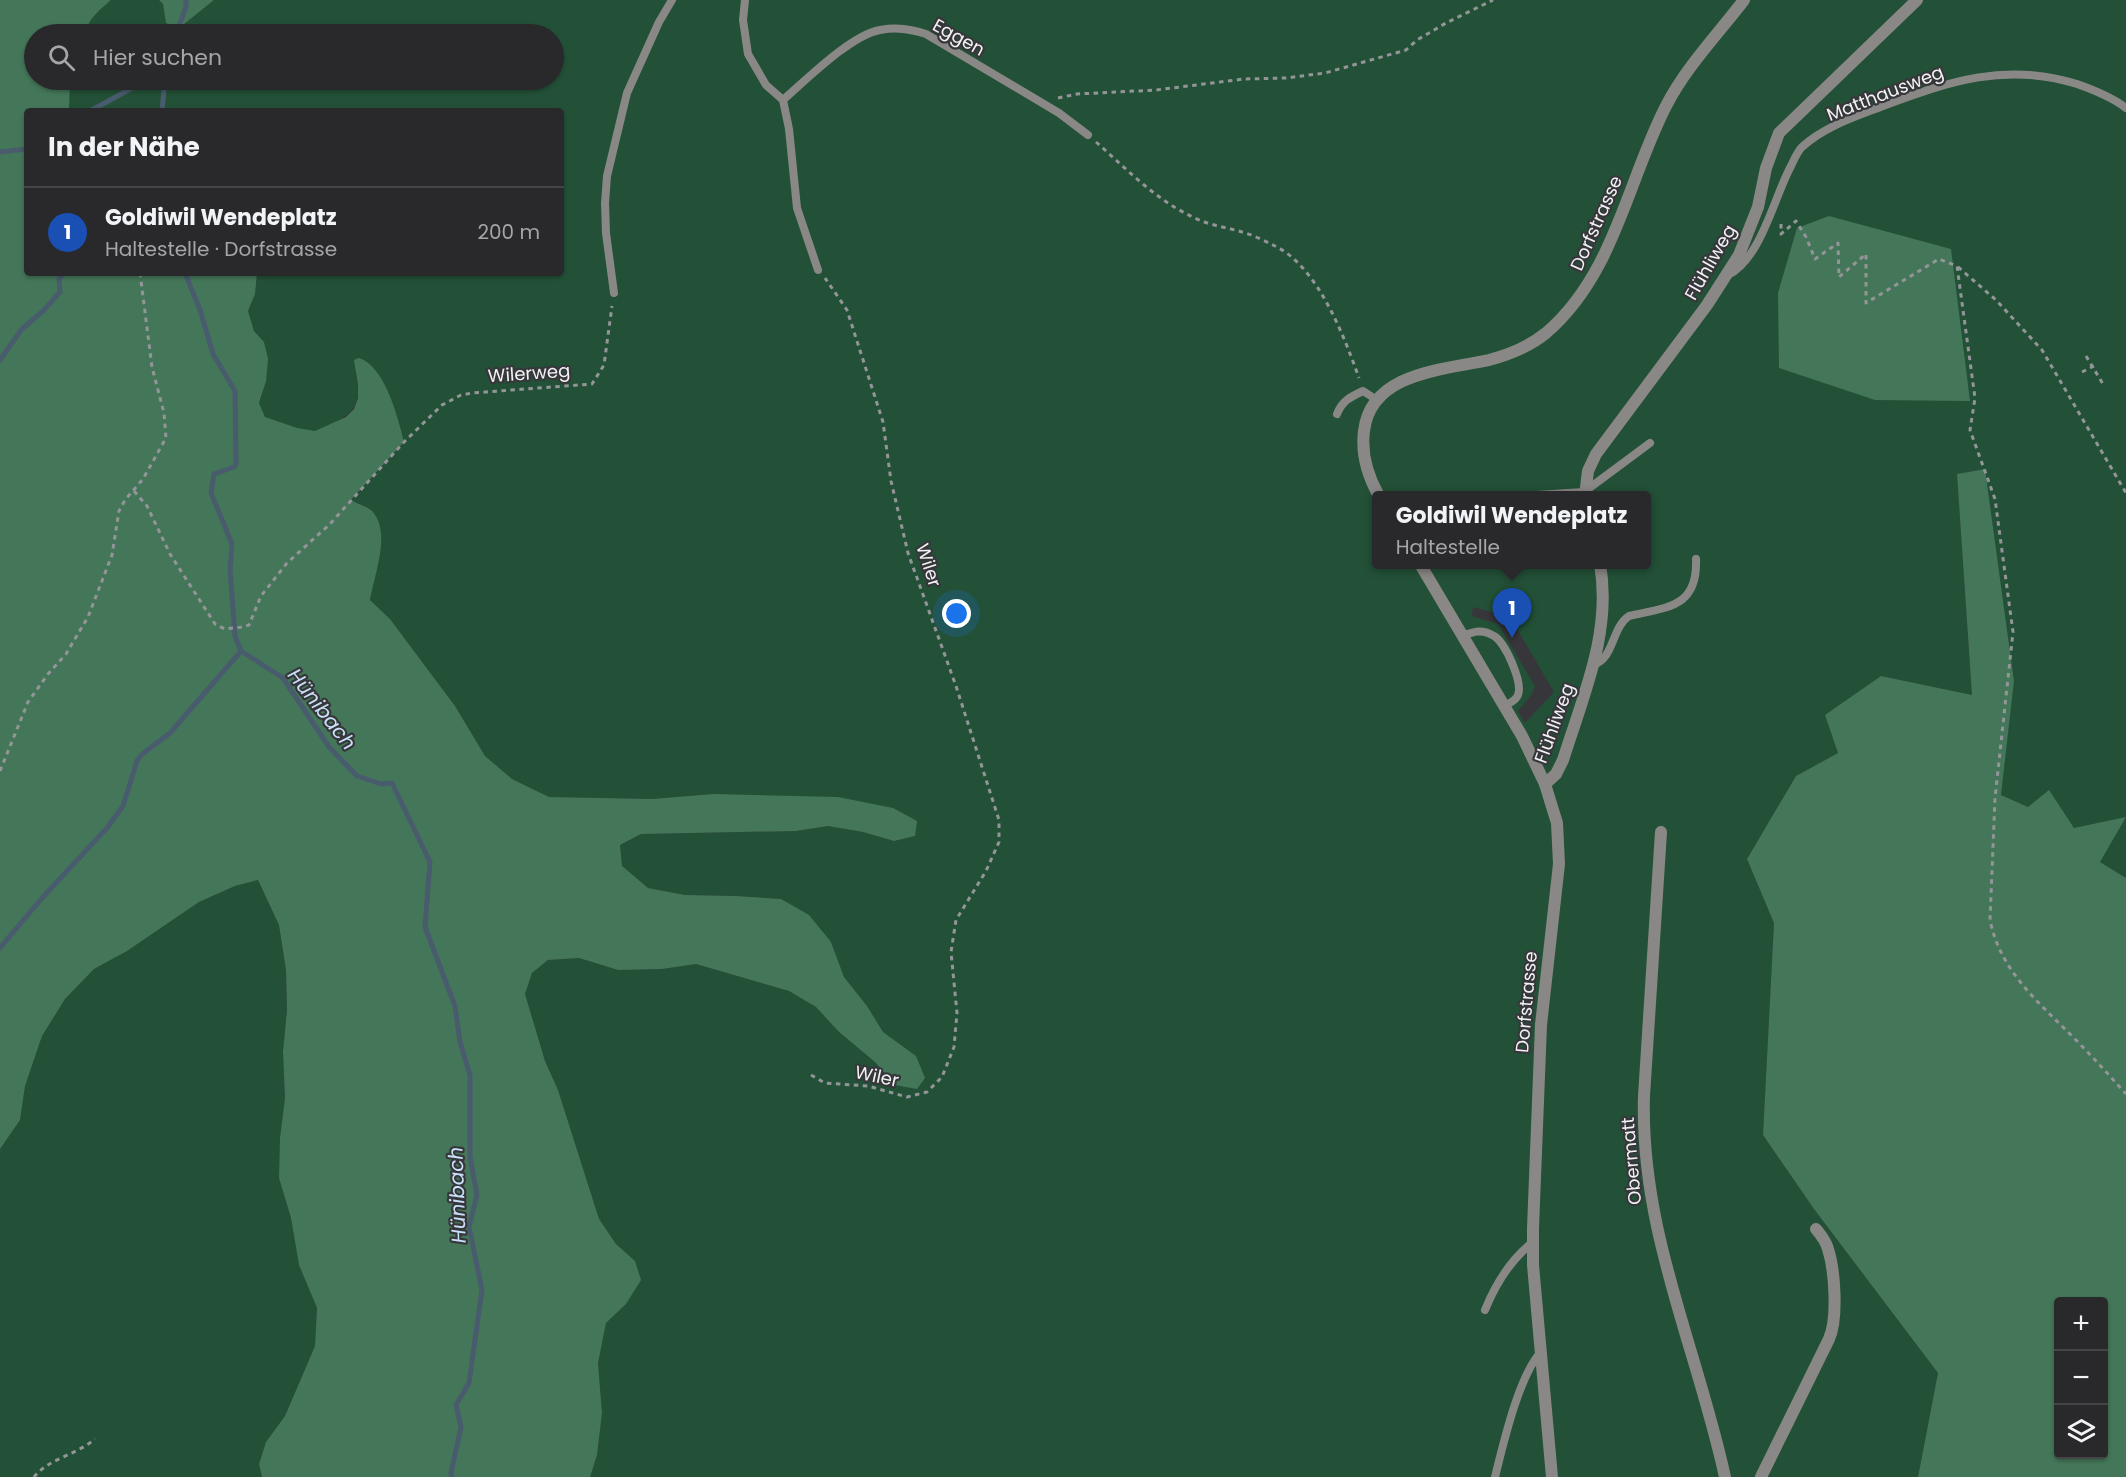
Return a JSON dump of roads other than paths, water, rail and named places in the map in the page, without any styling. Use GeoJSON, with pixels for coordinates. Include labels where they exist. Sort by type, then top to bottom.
{"type":"FeatureCollection","features":[{"type":"Feature","properties":{"kind":"street","name":"Dorfstrasse"},"geometry":{"type":"LineString","coordinates":[[1377,491],[1369,476],[1363,446],[1366,419],[1377,400],[1400,382],[1416,375],[1491,359],[1512,352],[1544,334],[1564,316],[1581,296],[1597,270],[1668,103],[1744,0]]}},
{"type":"Feature","properties":{"kind":"street","name":"Flühliweg"},"geometry":{"type":"LineString","coordinates":[[1585,491],[1588,471],[1596,454],[1688,331],[1726,276],[1745,242],[1758,207],[1766,168],[1779,133],[1917,0]]}},
{"type":"Feature","properties":{"kind":"street","name":"Dorfstrasse"},"geometry":{"type":"LineString","coordinates":[[1423,569],[1522,735],[1545,784],[1557,823],[1559,864],[1541,1025],[1534,1163],[1533,1242],[1552,1477]]}},
{"type":"Feature","properties":{"kind":"street","name":"Flühliweg"},"geometry":{"type":"LineString","coordinates":[[1545,784],[1556,774],[1563,760],[1598,650],[1604,605],[1601,569]]}},
{"type":"Feature","properties":{"kind":"street","name":"Obermatt"},"geometry":{"type":"LineString","coordinates":[[1661,832],[1644,1096],[1643,1125],[1647,1172],[1657,1233],[1725,1477]]}},
{"type":"Feature","properties":{"kind":"street"},"geometry":{"type":"LineString","coordinates":[[1761,1477],[1832,1332],[1835,1312],[1829,1251],[1816,1229]]}},
{"type":"Feature","properties":{"kind":"lane"},"geometry":{"type":"LineString","coordinates":[[614,293],[606,233],[607,176],[627,93],[659,22],[672,0]]}},
{"type":"Feature","properties":{"kind":"lane"},"geometry":{"type":"LineString","coordinates":[[745,0],[743,20],[748,54],[766,85],[783,100],[789,129],[797,208],[818,270]]}},
{"type":"Feature","properties":{"kind":"lane","name":"Eggen"},"geometry":{"type":"LineString","coordinates":[[783,100],[845,46],[878,30],[905,28],[926,34],[1059,113],[1088,135]]}},
{"type":"Feature","properties":{"kind":"lane","name":"Matthausweg"},"geometry":{"type":"LineString","coordinates":[[1726,276],[1740,267],[1757,243],[1801,148],[1837,123],[1916,94],[1971,78],[2011,73],[2055,77],[2106,96],[2126,108]]}},
{"type":"Feature","properties":{"kind":"lane"},"geometry":{"type":"LineString","coordinates":[[1337,414],[1341,405],[1363,391],[1377,400]]}},
{"type":"Feature","properties":{"kind":"lane"},"geometry":{"type":"LineString","coordinates":[[1589,491],[1650,443]]}},
{"type":"Feature","properties":{"kind":"lane"},"geometry":{"type":"LineString","coordinates":[[1593,665],[1601,663],[1606,657],[1624,619],[1668,607],[1688,594],[1697,575],[1696,559]]}},
{"type":"Feature","properties":{"kind":"lane"},"geometry":{"type":"LineString","coordinates":[[1463,636],[1473,631],[1482,631],[1498,639],[1513,665],[1519,688],[1518,695],[1513,702],[1504,706]]}},
{"type":"Feature","properties":{"kind":"lane"},"geometry":{"type":"LineString","coordinates":[[1485,1310],[1492,1292],[1516,1255],[1533,1242]]}},
{"type":"Feature","properties":{"kind":"lane"},"geometry":{"type":"LineString","coordinates":[[1495,1477],[1522,1386],[1532,1362],[1541,1352]]}},
{"type":"Feature","properties":{"kind":"waterway","name":"Hünibach"},"geometry":{"type":"LineString","coordinates":[[180,24],[186,0]]}},
{"type":"Feature","properties":{"kind":"waterway"},"geometry":{"type":"LineString","coordinates":[[96,108],[129,90]]}},
{"type":"Feature","properties":{"kind":"waterway","name":"Hünibach"},"geometry":{"type":"LineString","coordinates":[[162,108],[164,90]]}},
{"type":"Feature","properties":{"kind":"waterway"},"geometry":{"type":"LineString","coordinates":[[0,152],[24,149]]}},
{"type":"Feature","properties":{"kind":"waterway"},"geometry":{"type":"LineString","coordinates":[[0,360],[21,330],[60,292],[59,279],[62,276]]}},
{"type":"Feature","properties":{"kind":"waterway","name":"Hünibach"},"geometry":{"type":"LineString","coordinates":[[186,276],[200,310],[213,354],[235,391],[236,464],[234,467],[214,474],[211,493],[232,544],[230,569],[235,636],[241,651],[283,678],[329,747],[357,776],[381,784],[392,783],[430,862],[425,927],[455,1006],[460,1042],[470,1075],[470,1157],[477,1195],[469,1227],[482,1290],[469,1383],[456,1405],[461,1427],[452,1477]]}},
{"type":"Feature","properties":{"kind":"waterway"},"geometry":{"type":"LineString","coordinates":[[0,948],[42,898],[107,828],[123,806],[141,755],[170,733],[241,651]]}},
{"type":"Feature","properties":{"kind":"place","name":"Goldiwil Wendeplatz"},"geometry":{"type":"Point","coordinates":[1512,638]}}]}
